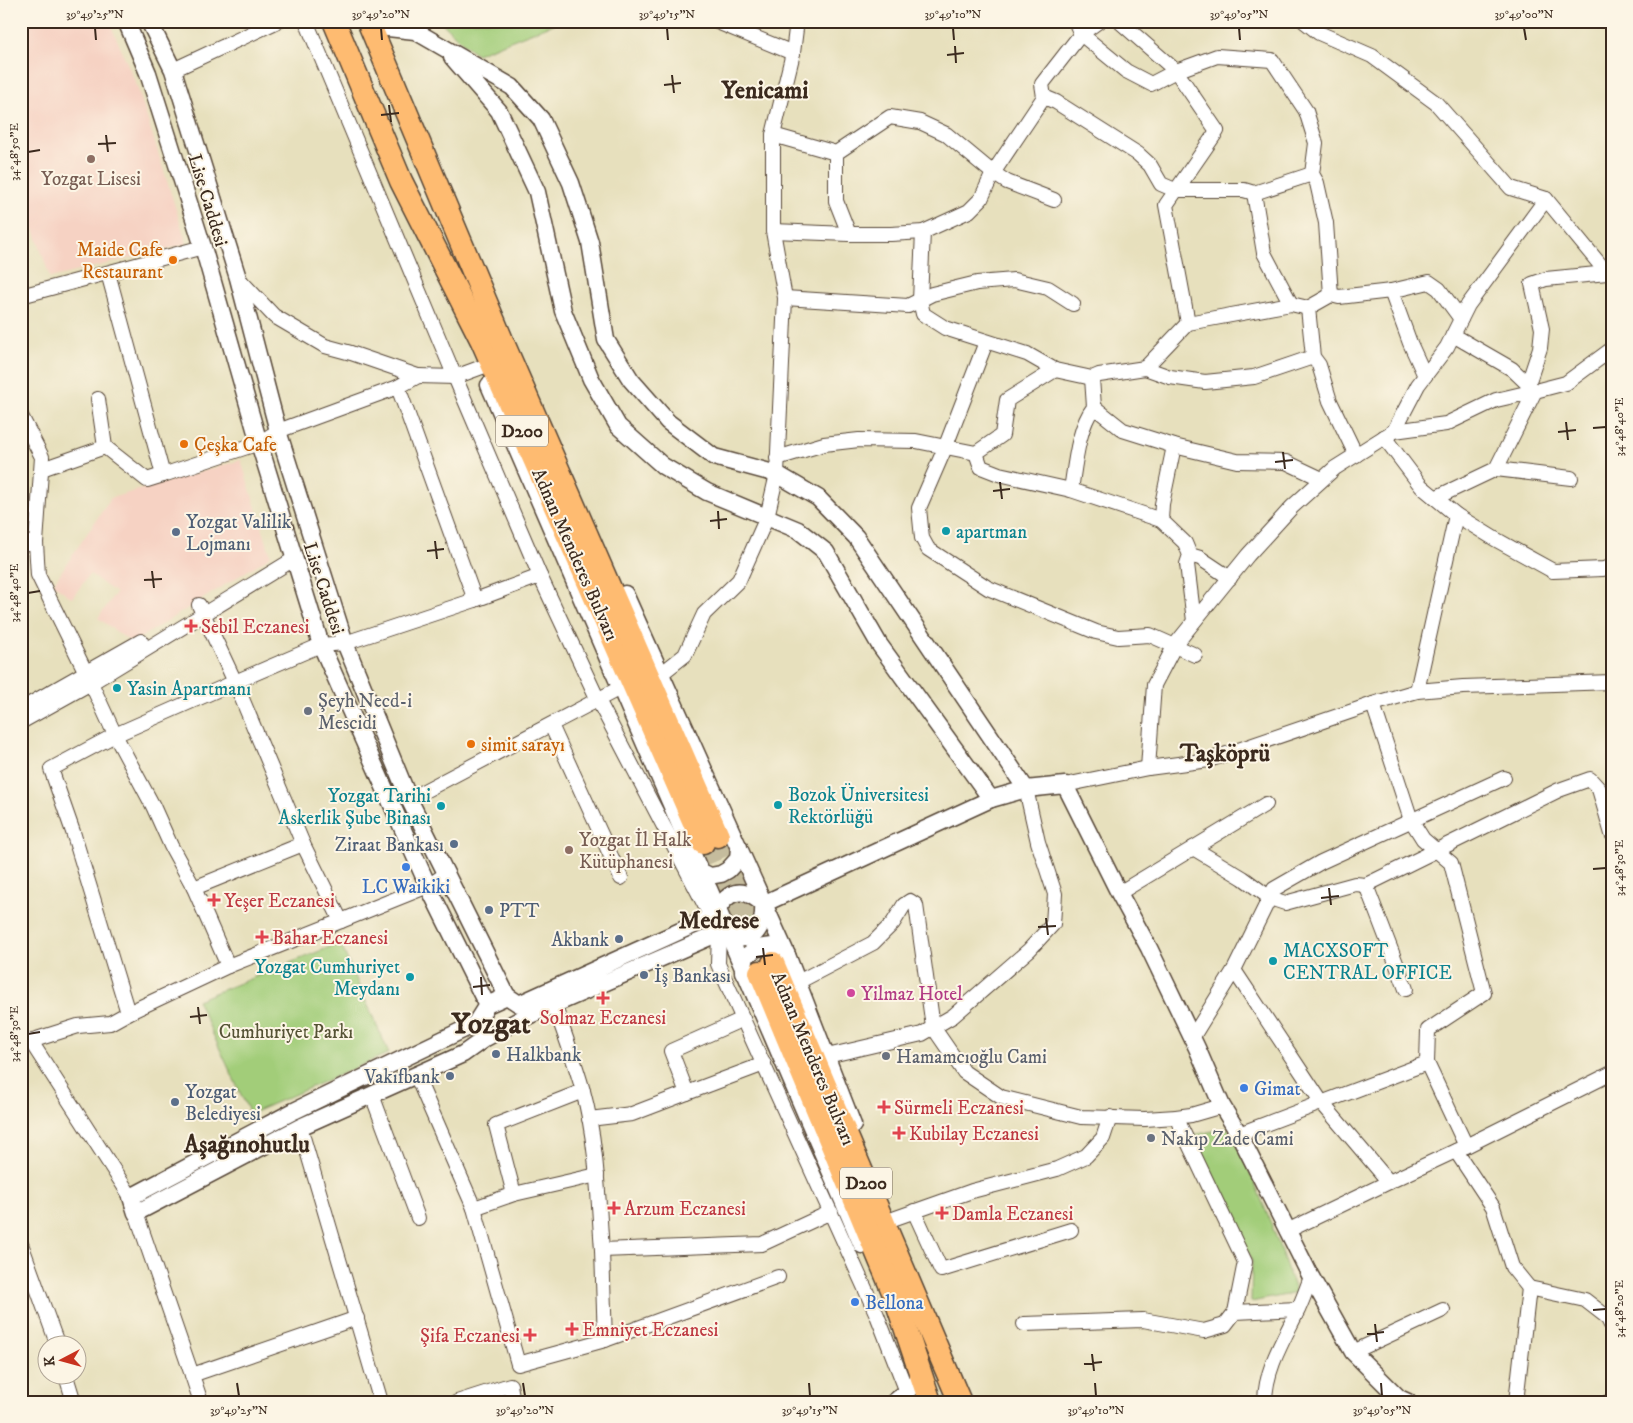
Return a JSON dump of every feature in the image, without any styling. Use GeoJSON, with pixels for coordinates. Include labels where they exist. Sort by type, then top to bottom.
{"type":"FeatureCollection","features":[{"type":"Feature","properties":{"kind":"highway","name":"Adnan Menderes Bulvarı"},"geometry":{"type":"LineString","coordinates":[[334,21],[401,181],[482,341],[711,840],[412,122],[369,24]]}},
{"type":"Feature","properties":{"kind":"highway","name":"Adnan Menderes Bulvarı"},"geometry":{"type":"LineString","coordinates":[[766,965],[894,1294],[930,1402]]}},
{"type":"Feature","properties":{"kind":"highway","name":"Adnan Menderes Bulvarı"},"geometry":{"type":"LineString","coordinates":[[766,965],[960,1402]]}},
{"type":"Feature","properties":{"kind":"street","name":"Lise Caddesi"},"geometry":{"type":"LineString","coordinates":[[126,21],[148,73],[203,247],[259,443],[321,645],[428,886],[487,1005]]}},
{"type":"Feature","properties":{"kind":"street","name":"Lise Caddesi"},"geometry":{"type":"LineString","coordinates":[[149,21],[173,70],[238,278],[278,431],[345,643],[409,799],[446,874],[516,1006]]}},
{"type":"Feature","properties":{"kind":"street"},"geometry":{"type":"LineString","coordinates":[[173,70],[278,21]]}},
{"type":"Feature","properties":{"kind":"street"},"geometry":{"type":"LineString","coordinates":[[306,21],[540,576],[598,700],[714,913]]}},
{"type":"Feature","properties":{"kind":"street"},"geometry":{"type":"LineString","coordinates":[[715,21],[793,53]]}},
{"type":"Feature","properties":{"kind":"street"},"geometry":{"type":"LineString","coordinates":[[661,674],[685,655],[704,614],[739,580],[767,517],[777,466],[785,298],[772,231],[773,135],[793,53],[797,21]]}},
{"type":"Feature","properties":{"kind":"street"},"geometry":{"type":"LineString","coordinates":[[772,231],[849,234],[923,232],[969,211],[981,199],[993,173],[1044,97],[1042,84],[1078,27],[1099,21]]}},
{"type":"Feature","properties":{"kind":"street"},"geometry":{"type":"LineString","coordinates":[[1119,21],[1176,71],[1217,131],[1166,205],[1188,323]]}},
{"type":"Feature","properties":{"kind":"street"},"geometry":{"type":"LineString","coordinates":[[1304,21],[1319,33],[1372,56],[1436,103],[1511,188],[1546,198],[1609,274]]}},
{"type":"Feature","properties":{"kind":"street"},"geometry":{"type":"LineString","coordinates":[[369,24],[415,31],[512,87],[540,119],[570,184],[590,242],[606,340],[631,380],[668,422],[714,457],[777,466],[818,498],[856,537],[1026,789],[1038,842],[1055,894],[1053,924],[1029,950],[953,1016],[922,1034],[827,1056]]}},
{"type":"Feature","properties":{"kind":"street"},"geometry":{"type":"LineString","coordinates":[[1078,27],[1126,71],[1151,84],[1176,71],[1216,56],[1272,60],[1306,111],[1316,144],[1312,174],[1317,183],[1326,222],[1331,295]]}},
{"type":"Feature","properties":{"kind":"street"},"geometry":{"type":"LineString","coordinates":[[444,48],[499,111],[537,192],[563,310],[591,379],[618,426],[663,466],[707,492],[798,530],[826,552],[878,644],[991,800]]}},
{"type":"Feature","properties":{"kind":"street"},"geometry":{"type":"LineString","coordinates":[[1044,97],[1056,102],[1138,154],[1150,165],[1161,184],[1175,190],[1244,190],[1254,193],[1312,174]]}},
{"type":"Feature","properties":{"kind":"street"},"geometry":{"type":"LineString","coordinates":[[773,135],[836,153],[890,117],[920,122],[946,134],[993,173],[1007,182],[1054,200]]}},
{"type":"Feature","properties":{"kind":"street"},"geometry":{"type":"LineString","coordinates":[[412,122],[763,904],[766,965]]}},
{"type":"Feature","properties":{"kind":"street"},"geometry":{"type":"LineString","coordinates":[[836,153],[836,201],[849,234]]}},
{"type":"Feature","properties":{"kind":"street"},"geometry":{"type":"LineString","coordinates":[[401,181],[700,871],[723,934],[766,965],[798,982],[960,1402]]}},
{"type":"Feature","properties":{"kind":"street"},"geometry":{"type":"LineString","coordinates":[[1254,193],[1264,253],[1291,304]]}},
{"type":"Feature","properties":{"kind":"street"},"geometry":{"type":"LineString","coordinates":[[1389,434],[1418,384],[1447,347],[1468,304],[1546,198]]}},
{"type":"Feature","properties":{"kind":"street"},"geometry":{"type":"LineString","coordinates":[[923,232],[920,300],[923,314],[945,328],[1027,354],[1055,370],[1092,378],[1099,375],[1145,368],[1170,377],[1205,382],[1254,377],[1313,357]]}},
{"type":"Feature","properties":{"kind":"street"},"geometry":{"type":"LineString","coordinates":[[21,296],[203,247]]}},
{"type":"Feature","properties":{"kind":"street"},"geometry":{"type":"LineString","coordinates":[[108,273],[162,475]]}},
{"type":"Feature","properties":{"kind":"street"},"geometry":{"type":"LineString","coordinates":[[1496,469],[1532,388],[1540,348],[1542,329],[1532,284],[1546,279],[1609,274]]}},
{"type":"Feature","properties":{"kind":"street"},"geometry":{"type":"LineString","coordinates":[[238,278],[274,316],[325,346],[418,376],[455,377],[482,367]]}},
{"type":"Feature","properties":{"kind":"street"},"geometry":{"type":"LineString","coordinates":[[785,298],[908,306],[932,294],[978,283],[1014,280],[1048,288],[1073,304]]}},
{"type":"Feature","properties":{"kind":"street"},"geometry":{"type":"LineString","coordinates":[[1145,368],[1188,323],[1291,304],[1308,308],[1331,295],[1339,297],[1391,292],[1429,282],[1439,289],[1461,319]]}},
{"type":"Feature","properties":{"kind":"street"},"geometry":{"type":"LineString","coordinates":[[1391,292],[1410,343],[1425,376]]}},
{"type":"Feature","properties":{"kind":"street"},"geometry":{"type":"LineString","coordinates":[[1308,308],[1313,357],[1318,365],[1330,401],[1356,455]]}},
{"type":"Feature","properties":{"kind":"street"},"geometry":{"type":"LineString","coordinates":[[1453,336],[1512,369],[1532,388]]}},
{"type":"Feature","properties":{"kind":"street"},"geometry":{"type":"LineString","coordinates":[[986,342],[945,448],[919,508],[922,538],[928,549],[988,588],[1096,632],[1118,637],[1150,635],[1195,655]]}},
{"type":"Feature","properties":{"kind":"street"},"geometry":{"type":"LineString","coordinates":[[1148,768],[1154,685],[1175,645],[1248,555],[1292,507],[1322,479],[1335,468],[1389,434],[1446,424],[1496,400],[1532,388],[1566,383],[1612,350]]}},
{"type":"Feature","properties":{"kind":"street"},"geometry":{"type":"LineString","coordinates":[[777,466],[824,444],[859,440],[916,442],[976,453],[1002,435],[1007,400],[1055,370]]}},
{"type":"Feature","properties":{"kind":"street"},"geometry":{"type":"LineString","coordinates":[[98,399],[105,447],[147,480],[259,443],[278,431],[398,387],[418,376]]}},
{"type":"Feature","properties":{"kind":"street"},"geometry":{"type":"LineString","coordinates":[[1071,490],[1078,446],[1090,412],[1094,407],[1092,378]]}},
{"type":"Feature","properties":{"kind":"street"},"geometry":{"type":"LineString","coordinates":[[398,387],[475,600]]}},
{"type":"Feature","properties":{"kind":"street"},"geometry":{"type":"LineString","coordinates":[[1094,407],[1124,430],[1174,446],[1237,461],[1286,462],[1322,479]]}},
{"type":"Feature","properties":{"kind":"street"},"geometry":{"type":"LineString","coordinates":[[21,416],[42,457],[36,543],[38,575],[89,678],[114,735],[153,806],[171,846],[194,888],[228,966]]}},
{"type":"Feature","properties":{"kind":"street"},"geometry":{"type":"LineString","coordinates":[[1389,434],[1421,486],[1456,515],[1495,539],[1554,571],[1612,567]]}},
{"type":"Feature","properties":{"kind":"street"},"geometry":{"type":"LineString","coordinates":[[1161,520],[1162,504],[1174,446]]}},
{"type":"Feature","properties":{"kind":"street"},"geometry":{"type":"LineString","coordinates":[[42,469],[105,447]]}},
{"type":"Feature","properties":{"kind":"street"},"geometry":{"type":"LineString","coordinates":[[976,453],[980,466],[999,474],[1071,490],[1161,520],[1184,543],[1190,555],[1187,564],[1194,621]]}},
{"type":"Feature","properties":{"kind":"street"},"geometry":{"type":"LineString","coordinates":[[1435,498],[1496,469],[1571,478]]}},
{"type":"Feature","properties":{"kind":"street"},"geometry":{"type":"LineString","coordinates":[[1417,692],[1456,515]]}},
{"type":"Feature","properties":{"kind":"street"},"geometry":{"type":"LineString","coordinates":[[21,543],[36,543]]}},
{"type":"Feature","properties":{"kind":"street"},"geometry":{"type":"LineString","coordinates":[[21,722],[89,678],[293,554]]}},
{"type":"Feature","properties":{"kind":"street"},"geometry":{"type":"LineString","coordinates":[[1190,555],[1200,558],[1230,578]]}},
{"type":"Feature","properties":{"kind":"street"},"geometry":{"type":"LineString","coordinates":[[128,1013],[73,832],[51,769],[114,735],[321,645],[345,643],[475,600],[540,576]]}},
{"type":"Feature","properties":{"kind":"street"},"geometry":{"type":"LineString","coordinates":[[201,609],[303,844],[341,921]]}},
{"type":"Feature","properties":{"kind":"street"},"geometry":{"type":"LineString","coordinates":[[21,709],[89,678]]}},
{"type":"Feature","properties":{"kind":"street"},"geometry":{"type":"LineString","coordinates":[[763,904],[991,800],[1026,789],[1065,785],[1148,768],[1209,760],[1373,704],[1417,692],[1463,687],[1612,682]]}},
{"type":"Feature","properties":{"kind":"street"},"geometry":{"type":"LineString","coordinates":[[409,799],[620,688]]}},
{"type":"Feature","properties":{"kind":"street"},"geometry":{"type":"LineString","coordinates":[[1373,704],[1412,820],[1423,839],[1451,863],[1484,993],[1428,1030],[1427,1062],[1461,1148],[1493,1207],[1512,1267],[1529,1288],[1585,1300],[1607,1317],[1612,1327]]}},
{"type":"Feature","properties":{"kind":"street"},"geometry":{"type":"LineString","coordinates":[[551,725],[621,878]]}},
{"type":"Feature","properties":{"kind":"street"},"geometry":{"type":"LineString","coordinates":[[1192,1038],[1234,970],[1274,889],[1321,862],[1504,778]]}},
{"type":"Feature","properties":{"kind":"street"},"geometry":{"type":"LineString","coordinates":[[1193,848],[1243,878],[1270,898],[1284,903],[1354,884],[1366,885],[1559,790],[1590,779],[1599,789],[1612,834]]}},
{"type":"Feature","properties":{"kind":"street"},"geometry":{"type":"LineString","coordinates":[[1065,785],[1149,948],[1222,1106],[1239,1134],[1311,1277],[1353,1352],[1402,1400]]}},
{"type":"Feature","properties":{"kind":"street"},"geometry":{"type":"LineString","coordinates":[[1119,893],[1266,804]]}},
{"type":"Feature","properties":{"kind":"street"},"geometry":{"type":"LineString","coordinates":[[194,888],[303,844]]}},
{"type":"Feature","properties":{"kind":"street"},"geometry":{"type":"LineString","coordinates":[[700,871],[710,876],[721,874],[728,870],[738,858],[739,848]]}},
{"type":"Feature","properties":{"kind":"street"},"geometry":{"type":"LineString","coordinates":[[201,1402],[130,1197],[25,1042],[78,1026],[110,1023],[228,966],[428,886],[446,874]]}},
{"type":"Feature","properties":{"kind":"street"},"geometry":{"type":"LineString","coordinates":[[1366,885],[1406,989]]}},
{"type":"Feature","properties":{"kind":"street"},"geometry":{"type":"LineString","coordinates":[[136,1213],[300,1127],[463,1054],[484,1039],[516,1006],[714,913],[729,895],[737,892],[747,893],[763,904]]}},
{"type":"Feature","properties":{"kind":"street"},"geometry":{"type":"LineString","coordinates":[[798,982],[873,943],[893,923],[904,905],[910,901],[916,905],[933,1027],[964,1072],[1001,1097],[1081,1116],[1110,1118],[1145,1119],[1176,1117],[1222,1106]]}},
{"type":"Feature","properties":{"kind":"street"},"geometry":{"type":"LineString","coordinates":[[130,1197],[294,1111],[476,1024],[487,1005],[554,1004],[723,934],[738,938],[749,937],[757,932],[762,924],[763,904]]}},
{"type":"Feature","properties":{"kind":"street"},"geometry":{"type":"LineString","coordinates":[[723,934],[718,964],[877,1315],[901,1397]]}},
{"type":"Feature","properties":{"kind":"street"},"geometry":{"type":"LineString","coordinates":[[1234,970],[1322,1103],[1389,1182]]}},
{"type":"Feature","properties":{"kind":"street"},"geometry":{"type":"LineString","coordinates":[[554,1004],[583,1091],[589,1119],[597,1175],[605,1340]]}},
{"type":"Feature","properties":{"kind":"street"},"geometry":{"type":"LineString","coordinates":[[687,1093],[671,1051],[743,1019]]}},
{"type":"Feature","properties":{"kind":"street"},"geometry":{"type":"LineString","coordinates":[[476,1024],[484,1039]]}},
{"type":"Feature","properties":{"kind":"street"},"geometry":{"type":"LineString","coordinates":[[1239,1134],[1427,1062]]}},
{"type":"Feature","properties":{"kind":"street"},"geometry":{"type":"LineString","coordinates":[[589,1119],[632,1114],[764,1064]]}},
{"type":"Feature","properties":{"kind":"street"},"geometry":{"type":"LineString","coordinates":[[1287,1231],[1461,1148],[1612,1072]]}},
{"type":"Feature","properties":{"kind":"street"},"geometry":{"type":"LineString","coordinates":[[416,1075],[474,1208],[518,1364],[510,1386],[513,1402]]}},
{"type":"Feature","properties":{"kind":"street"},"geometry":{"type":"LineString","coordinates":[[514,1194],[496,1125],[583,1091]]}},
{"type":"Feature","properties":{"kind":"street"},"geometry":{"type":"LineString","coordinates":[[372,1096],[418,1218]]}},
{"type":"Feature","properties":{"kind":"street"},"geometry":{"type":"LineString","coordinates":[[1024,1324],[1143,1320],[1204,1331],[1224,1325],[1236,1312],[1245,1262],[1176,1117]]}},
{"type":"Feature","properties":{"kind":"street"},"geometry":{"type":"LineString","coordinates":[[890,1220],[972,1191],[1057,1169],[1086,1156],[1103,1138],[1110,1118]]}},
{"type":"Feature","properties":{"kind":"street"},"geometry":{"type":"LineString","coordinates":[[300,1127],[381,1402]]}},
{"type":"Feature","properties":{"kind":"street"},"geometry":{"type":"LineString","coordinates":[[474,1208],[514,1194],[597,1175]]}},
{"type":"Feature","properties":{"kind":"street"},"geometry":{"type":"LineString","coordinates":[[914,1211],[941,1270],[1071,1230]]}},
{"type":"Feature","properties":{"kind":"street"},"geometry":{"type":"LineString","coordinates":[[602,1250],[762,1244],[830,1212]]}},
{"type":"Feature","properties":{"kind":"street"},"geometry":{"type":"LineString","coordinates":[[21,1244],[54,1336]]}},
{"type":"Feature","properties":{"kind":"street"},"geometry":{"type":"LineString","coordinates":[[518,1364],[605,1340],[778,1277]]}},
{"type":"Feature","properties":{"kind":"street"},"geometry":{"type":"LineString","coordinates":[[1266,1402],[1265,1388],[1274,1359],[1311,1277]]}},
{"type":"Feature","properties":{"kind":"street"},"geometry":{"type":"LineString","coordinates":[[1516,1402],[1529,1288]]}},
{"type":"Feature","properties":{"kind":"street"},"geometry":{"type":"LineString","coordinates":[[1236,1312],[1298,1309]]}},
{"type":"Feature","properties":{"kind":"street"},"geometry":{"type":"LineString","coordinates":[[1353,1352],[1443,1310]]}},
{"type":"Feature","properties":{"kind":"street"},"geometry":{"type":"LineString","coordinates":[[192,1375],[357,1318]]}},
{"type":"Feature","properties":{"kind":"street"},"geometry":{"type":"LineString","coordinates":[[901,1397],[920,1374]]}},
{"type":"Feature","properties":{"kind":"street"},"geometry":{"type":"LineString","coordinates":[[69,1386],[74,1402]]}},
{"type":"Feature","properties":{"kind":"street"},"geometry":{"type":"LineString","coordinates":[[456,1402],[510,1386]]}},
{"type":"Feature","properties":{"kind":"street"},"geometry":{"type":"LineString","coordinates":[[1608,1402],[1612,1401]]}},
{"type":"Feature","properties":{"kind":"shaded area","name":"Yozgat Lisesi"},"geometry":{"type":"Polygon","coordinates":[[[21,21],[109,21],[137,86],[187,244],[50,278],[21,190],[21,21]]]}},
{"type":"Feature","properties":{"kind":"shaded area","name":"Yozgat Valilik Lojmanı"},"geometry":{"type":"Polygon","coordinates":[[[241,460],[271,556],[132,643],[98,618],[116,593],[90,574],[72,598],[53,584],[111,498],[241,460]]]}},
{"type":"Feature","properties":{"kind":"green space"},"geometry":{"type":"Polygon","coordinates":[[[440,21],[561,21],[477,54],[440,21]]]}},
{"type":"Feature","properties":{"kind":"green space"},"geometry":{"type":"Polygon","coordinates":[[[741,902],[750,906],[754,915],[750,924],[741,928],[732,924],[728,915],[732,906],[741,902]]]}},
{"type":"Feature","properties":{"kind":"green space","name":"Cumhuriyet Parkı"},"geometry":{"type":"Polygon","coordinates":[[[340,943],[389,1053],[250,1114],[197,1000],[340,943]]]}},
{"type":"Feature","properties":{"kind":"green space"},"geometry":{"type":"Polygon","coordinates":[[[1228,1128],[1254,1181],[1296,1293],[1251,1302],[1252,1261],[1188,1136],[1228,1128]]]}},
{"type":"Feature","properties":{"kind":"tunnel"},"geometry":{"type":"LineString","coordinates":[[718,836],[773,963]]}},
{"type":"Feature","properties":{"kind":"tunnel"},"geometry":{"type":"LineString","coordinates":[[703,843],[760,972]]}},
{"type":"Feature","properties":{"kind":"place","name":"Yozgat Lisesi"},"geometry":{"type":"Point","coordinates":[91,159]}},
{"type":"Feature","properties":{"kind":"place","name":"Maide Cafe Restaurant"},"geometry":{"type":"Point","coordinates":[173,260]}},
{"type":"Feature","properties":{"kind":"place","name":"Çeşka Cafe"},"geometry":{"type":"Point","coordinates":[184,444]}},
{"type":"Feature","properties":{"kind":"place","name":"apartman"},"geometry":{"type":"Point","coordinates":[946,531]}},
{"type":"Feature","properties":{"kind":"place","name":"Yozgat Valilik Lojmanı"},"geometry":{"type":"Point","coordinates":[176,532]}},
{"type":"Feature","properties":{"kind":"place","name":"Sebil Eczanesi"},"geometry":{"type":"Point","coordinates":[191,626]}},
{"type":"Feature","properties":{"kind":"place","name":"Yasin Apartmanı"},"geometry":{"type":"Point","coordinates":[117,688]}},
{"type":"Feature","properties":{"kind":"place","name":"Şeyh Necd-i Mescidi"},"geometry":{"type":"Point","coordinates":[308,711]}},
{"type":"Feature","properties":{"kind":"place","name":"simit sarayı"},"geometry":{"type":"Point","coordinates":[471,744]}},
{"type":"Feature","properties":{"kind":"place","name":"Bozok Üniversitesi Rektörlüğü"},"geometry":{"type":"Point","coordinates":[778,805]}},
{"type":"Feature","properties":{"kind":"place","name":"Yozgat Tarihi Askerlik Şube Binası"},"geometry":{"type":"Point","coordinates":[441,806]}},
{"type":"Feature","properties":{"kind":"place","name":"Ziraat Bankası"},"geometry":{"type":"Point","coordinates":[454,844]}},
{"type":"Feature","properties":{"kind":"place","name":"Yozgat İl Halk Kütüphanesi"},"geometry":{"type":"Point","coordinates":[569,850]}},
{"type":"Feature","properties":{"kind":"place","name":"LC Waikiki"},"geometry":{"type":"Point","coordinates":[406,867]}},
{"type":"Feature","properties":{"kind":"place","name":"Yeşer Eczanesi"},"geometry":{"type":"Point","coordinates":[214,900]}},
{"type":"Feature","properties":{"kind":"place","name":"PTT"},"geometry":{"type":"Point","coordinates":[489,910]}},
{"type":"Feature","properties":{"kind":"place","name":"Bahar Eczanesi"},"geometry":{"type":"Point","coordinates":[262,937]}},
{"type":"Feature","properties":{"kind":"place","name":"Akbank"},"geometry":{"type":"Point","coordinates":[619,939]}},
{"type":"Feature","properties":{"kind":"place","name":"MACXSOFT CENTRAL OFFICE"},"geometry":{"type":"Point","coordinates":[1273,961]}},
{"type":"Feature","properties":{"kind":"place","name":"İş Bankası"},"geometry":{"type":"Point","coordinates":[644,975]}},
{"type":"Feature","properties":{"kind":"place","name":"Yozgat Cumhuriyet Meydanı"},"geometry":{"type":"Point","coordinates":[410,977]}},
{"type":"Feature","properties":{"kind":"place","name":"Yilmaz Hotel"},"geometry":{"type":"Point","coordinates":[851,993]}},
{"type":"Feature","properties":{"kind":"place","name":"Solmaz Eczanesi"},"geometry":{"type":"Point","coordinates":[603,998]}},
{"type":"Feature","properties":{"kind":"place","name":"Halkbank"},"geometry":{"type":"Point","coordinates":[496,1054]}},
{"type":"Feature","properties":{"kind":"place","name":"Hamamcıoğlu Cami"},"geometry":{"type":"Point","coordinates":[886,1056]}},
{"type":"Feature","properties":{"kind":"place","name":"Vakıfbank"},"geometry":{"type":"Point","coordinates":[450,1076]}},
{"type":"Feature","properties":{"kind":"place","name":"Gimat"},"geometry":{"type":"Point","coordinates":[1244,1088]}},
{"type":"Feature","properties":{"kind":"place","name":"Yozgat Belediyesi"},"geometry":{"type":"Point","coordinates":[175,1102]}},
{"type":"Feature","properties":{"kind":"place","name":"Sürmeli Eczanesi"},"geometry":{"type":"Point","coordinates":[884,1107]}},
{"type":"Feature","properties":{"kind":"place","name":"Kubilay Eczanesi"},"geometry":{"type":"Point","coordinates":[899,1133]}},
{"type":"Feature","properties":{"kind":"place","name":"Nakıp Zade Cami"},"geometry":{"type":"Point","coordinates":[1151,1138]}},
{"type":"Feature","properties":{"kind":"place","name":"Arzum Eczanesi"},"geometry":{"type":"Point","coordinates":[614,1208]}},
{"type":"Feature","properties":{"kind":"place","name":"Damla Eczanesi"},"geometry":{"type":"Point","coordinates":[942,1213]}},
{"type":"Feature","properties":{"kind":"place","name":"Bellona"},"geometry":{"type":"Point","coordinates":[855,1302]}},
{"type":"Feature","properties":{"kind":"place","name":"Emniyet Eczanesi"},"geometry":{"type":"Point","coordinates":[572,1329]}},
{"type":"Feature","properties":{"kind":"place","name":"Şifa Eczanesi"},"geometry":{"type":"Point","coordinates":[530,1335]}},
{"type":"Feature","properties":{"kind":"district","name":"Yenicami"},"geometry":{"type":"Point","coordinates":[765,90]}},
{"type":"Feature","properties":{"kind":"district","name":"Taşköprü"},"geometry":{"type":"Point","coordinates":[1225,753]}},
{"type":"Feature","properties":{"kind":"district","name":"Medrese"},"geometry":{"type":"Point","coordinates":[719,920]}},
{"type":"Feature","properties":{"kind":"district","name":"Yozgat"},"geometry":{"type":"Point","coordinates":[491,1023]}},
{"type":"Feature","properties":{"kind":"district","name":"Aşağınohutlu"},"geometry":{"type":"Point","coordinates":[247,1144]}}]}
